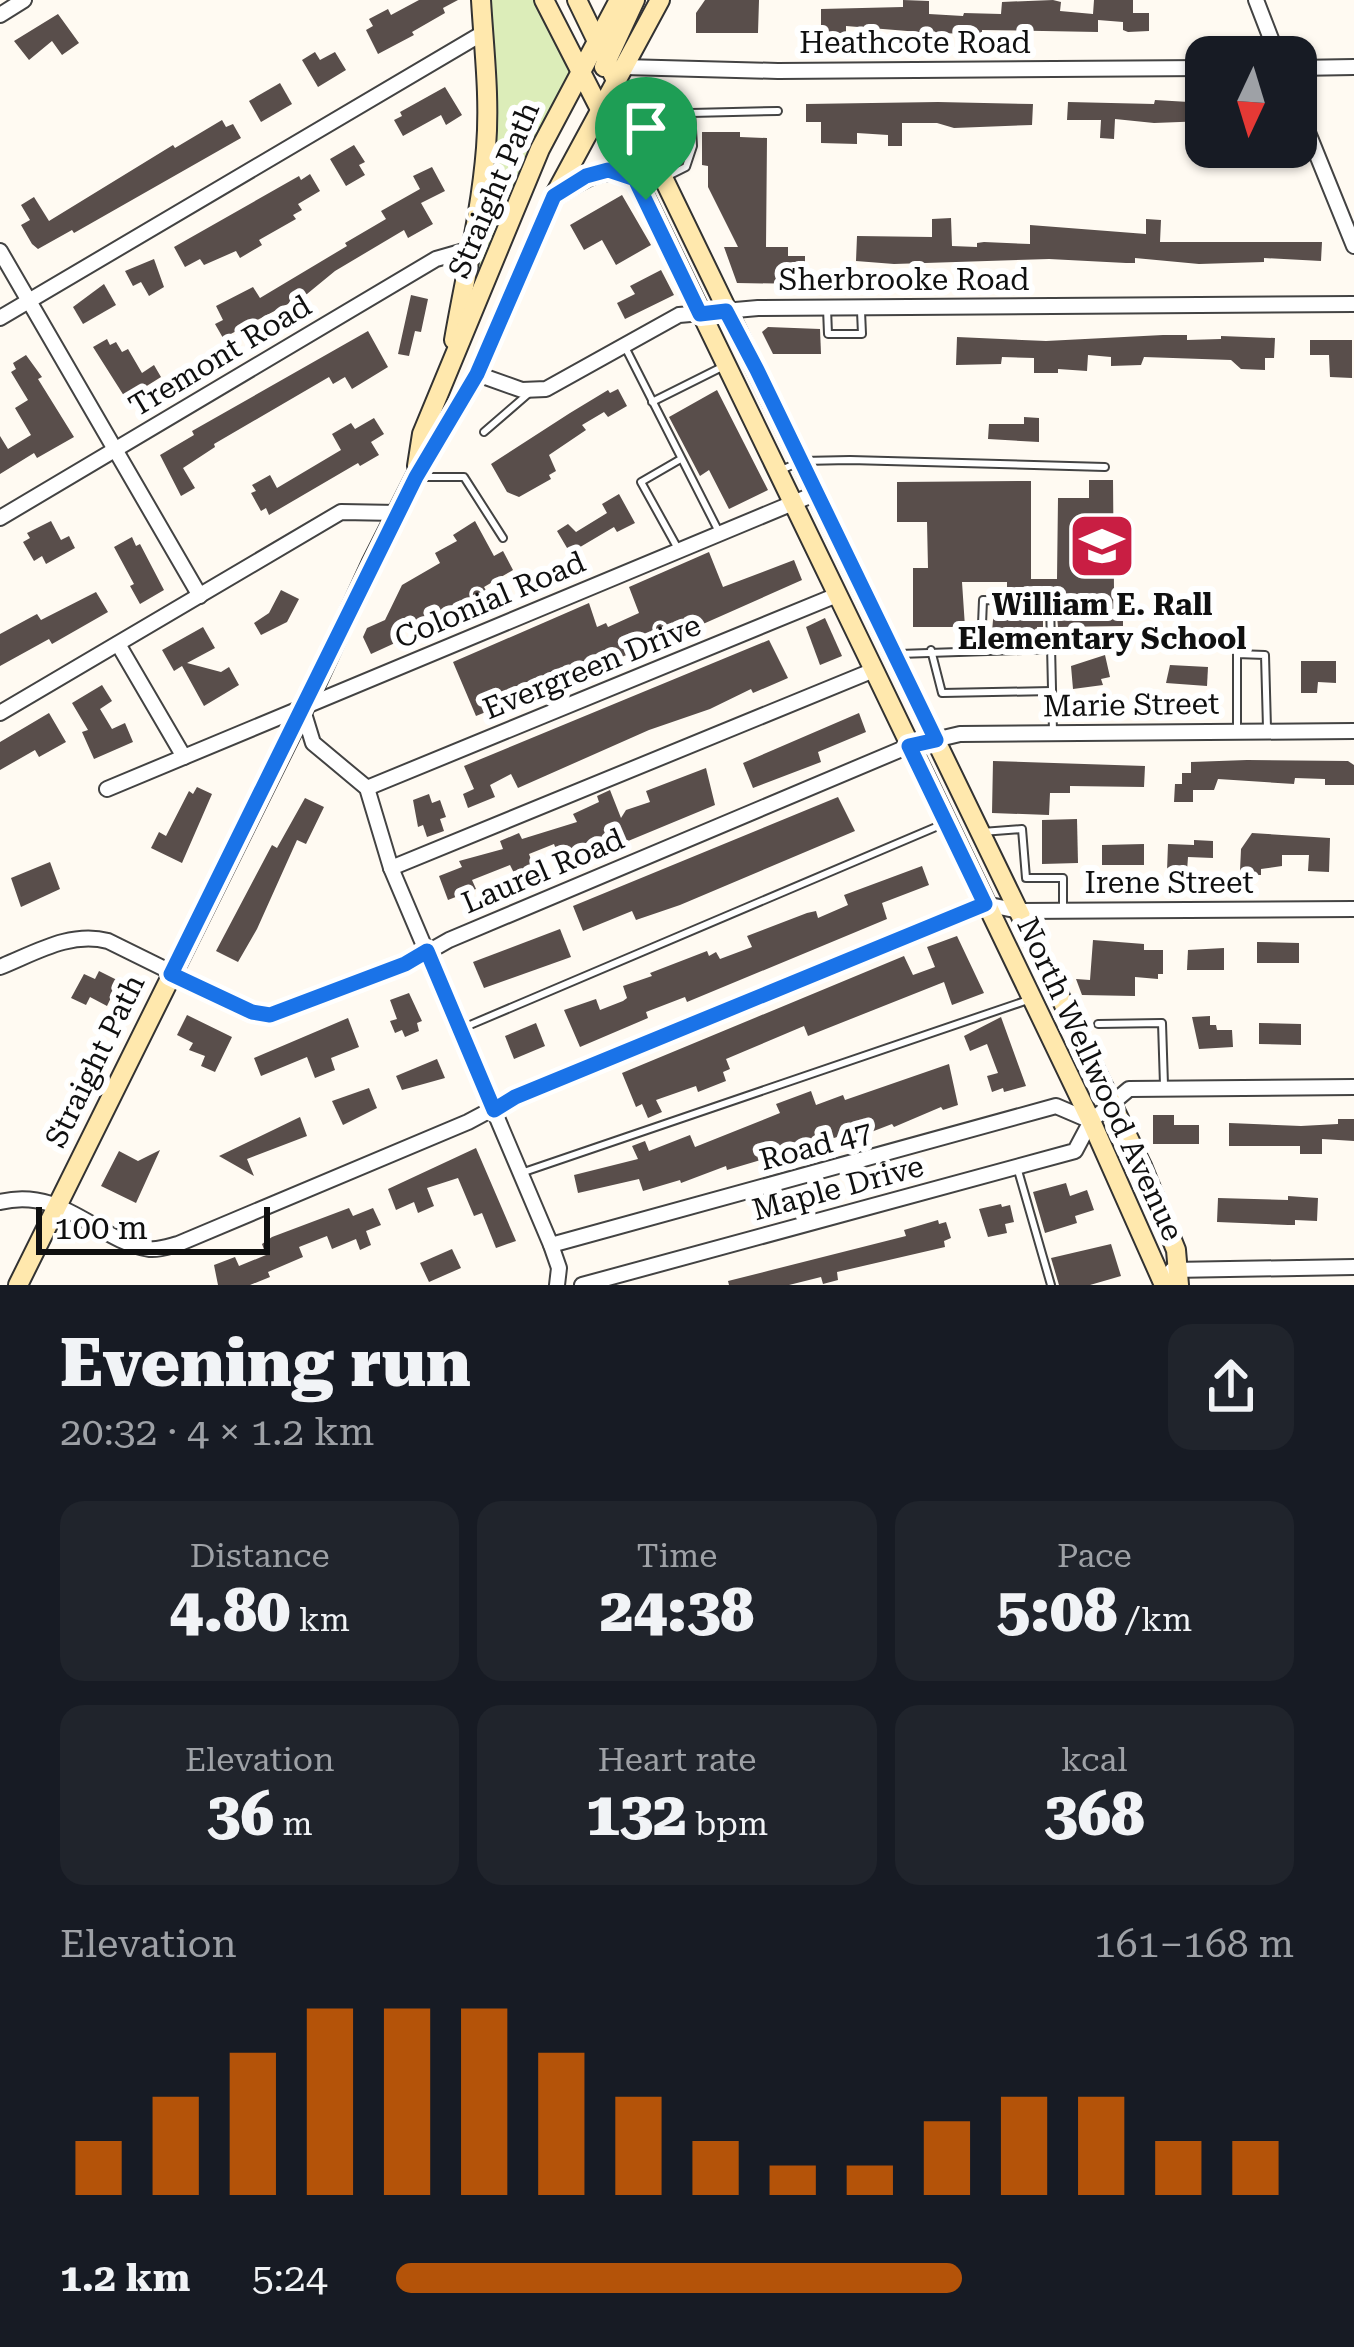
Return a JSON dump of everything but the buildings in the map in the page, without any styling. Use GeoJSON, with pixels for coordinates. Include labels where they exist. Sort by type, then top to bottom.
{"type":"FeatureCollection","features":[{"type":"Feature","properties":{"kind":"main road"},"geometry":{"type":"LineString","coordinates":[[449,371],[486,148],[488,92],[481,0]]}},
{"type":"Feature","properties":{"kind":"main road","name":"North Wellwood Avenue"},"geometry":{"type":"LineString","coordinates":[[544,0],[874,670],[1091,1121],[1159,1277]]}},
{"type":"Feature","properties":{"kind":"main road","name":"North Wellwood Avenue"},"geometry":{"type":"LineString","coordinates":[[577,0],[1112,1103],[1163,1216],[1179,1277]]}},
{"type":"Feature","properties":{"kind":"main road","name":"Straight Path"},"geometry":{"type":"LineString","coordinates":[[416,477],[422,434],[527,178],[619,0]]}},
{"type":"Feature","properties":{"kind":"main road"},"geometry":{"type":"LineString","coordinates":[[614,71],[634,0]]}},
{"type":"Feature","properties":{"kind":"main road","name":"Straight Path"},"geometry":{"type":"LineString","coordinates":[[17,1285],[416,477],[477,374],[614,71],[660,0]]}},
{"type":"Feature","properties":{"kind":"main road"},"geometry":{"type":"LineString","coordinates":[[554,196],[598,171],[615,170],[635,179]]}},
{"type":"Feature","properties":{"kind":"street"},"geometry":{"type":"LineString","coordinates":[[0,15],[24,0]]}},
{"type":"Feature","properties":{"kind":"street"},"geometry":{"type":"LineString","coordinates":[[1256,0],[1269,36]]}},
{"type":"Feature","properties":{"kind":"street"},"geometry":{"type":"LineString","coordinates":[[0,318],[483,32]]}},
{"type":"Feature","properties":{"kind":"street"},"geometry":{"type":"LineString","coordinates":[[1317,68],[1354,67]]}},
{"type":"Feature","properties":{"kind":"street","name":"Heathcote Road"},"geometry":{"type":"LineString","coordinates":[[614,71],[1185,68]]}},
{"type":"Feature","properties":{"kind":"street"},"geometry":{"type":"LineString","coordinates":[[1317,155],[1354,246]]}},
{"type":"Feature","properties":{"kind":"street","name":"Tremont Road"},"geometry":{"type":"LineString","coordinates":[[0,518],[436,259],[471,249]]}},
{"type":"Feature","properties":{"kind":"street"},"geometry":{"type":"LineString","coordinates":[[0,250],[200,596]]}},
{"type":"Feature","properties":{"kind":"street","name":"Sherbrooke Road"},"geometry":{"type":"LineString","coordinates":[[530,391],[546,388],[679,315],[827,308],[1354,304]]}},
{"type":"Feature","properties":{"kind":"street"},"geometry":{"type":"LineString","coordinates":[[477,374],[530,391]]}},
{"type":"Feature","properties":{"kind":"street","name":"Colonial Road"},"geometry":{"type":"LineString","coordinates":[[107,789],[817,493]]}},
{"type":"Feature","properties":{"kind":"street"},"geometry":{"type":"LineString","coordinates":[[0,713],[341,512],[398,513]]}},
{"type":"Feature","properties":{"kind":"street","name":"Evergreen Drive"},"geometry":{"type":"LineString","coordinates":[[367,788],[837,595]]}},
{"type":"Feature","properties":{"kind":"street"},"geometry":{"type":"LineString","coordinates":[[118,644],[184,757]]}},
{"type":"Feature","properties":{"kind":"street"},"geometry":{"type":"LineString","coordinates":[[391,868],[874,670]]}},
{"type":"Feature","properties":{"kind":"street"},"geometry":{"type":"LineString","coordinates":[[302,707],[313,742],[367,788],[391,868],[551,1245],[559,1268],[557,1285]]}},
{"type":"Feature","properties":{"kind":"street","name":"Marie Street"},"geometry":{"type":"LineString","coordinates":[[909,746],[960,734],[1354,730]]}},
{"type":"Feature","properties":{"kind":"street","name":"Laurel Road"},"geometry":{"type":"LineString","coordinates":[[0,967],[68,940],[89,937],[108,941],[252,1012],[270,1015],[405,964],[909,746]]}},
{"type":"Feature","properties":{"kind":"street"},"geometry":{"type":"LineString","coordinates":[[0,1202],[15,1198],[57,1205],[152,1250],[178,1244],[536,1088],[985,904]]}},
{"type":"Feature","properties":{"kind":"street","name":"Irene Street"},"geometry":{"type":"LineString","coordinates":[[985,904],[1019,911],[1354,909]]}},
{"type":"Feature","properties":{"kind":"street"},"geometry":{"type":"LineString","coordinates":[[1112,1103],[1129,1089],[1354,1087]]}},
{"type":"Feature","properties":{"kind":"street","name":"Maple Drive"},"geometry":{"type":"LineString","coordinates":[[582,1285],[1075,1151],[1091,1121],[1112,1103]]}},
{"type":"Feature","properties":{"kind":"street","name":"Road 47"},"geometry":{"type":"LineString","coordinates":[[551,1245],[1056,1106],[1091,1121]]}},
{"type":"Feature","properties":{"kind":"street"},"geometry":{"type":"LineString","coordinates":[[1159,1277],[1354,1267]]}},
{"type":"Feature","properties":{"kind":"lane"},"geometry":{"type":"LineString","coordinates":[[661,180],[686,167],[693,146],[692,113],[778,111]]}},
{"type":"Feature","properties":{"kind":"lane"},"geometry":{"type":"LineString","coordinates":[[827,308],[828,334],[862,334],[861,308]]}},
{"type":"Feature","properties":{"kind":"lane"},"geometry":{"type":"LineString","coordinates":[[624,345],[720,533]]}},
{"type":"Feature","properties":{"kind":"lane"},"geometry":{"type":"LineString","coordinates":[[652,402],[726,365]]}},
{"type":"Feature","properties":{"kind":"lane"},"geometry":{"type":"LineString","coordinates":[[484,432],[530,391]]}},
{"type":"Feature","properties":{"kind":"lane"},"geometry":{"type":"LineString","coordinates":[[679,550],[640,482],[680,460]]}},
{"type":"Feature","properties":{"kind":"lane"},"geometry":{"type":"LineString","coordinates":[[777,472],[802,461],[1105,467]]}},
{"type":"Feature","properties":{"kind":"lane"},"geometry":{"type":"LineString","coordinates":[[416,477],[464,477],[503,538]]}},
{"type":"Feature","properties":{"kind":"lane"},"geometry":{"type":"LineString","coordinates":[[981,649],[983,599],[1047,599],[1053,733]]}},
{"type":"Feature","properties":{"kind":"lane"},"geometry":{"type":"LineString","coordinates":[[896,655],[932,650],[1052,649]]}},
{"type":"Feature","properties":{"kind":"lane"},"geometry":{"type":"LineString","coordinates":[[932,650],[942,693],[1052,692]]}},
{"type":"Feature","properties":{"kind":"lane"},"geometry":{"type":"LineString","coordinates":[[1237,731],[1235,656],[1263,653],[1267,731]]}},
{"type":"Feature","properties":{"kind":"lane"},"geometry":{"type":"LineString","coordinates":[[460,1029],[946,822]]}},
{"type":"Feature","properties":{"kind":"lane"},"geometry":{"type":"LineString","coordinates":[[981,832],[1022,829],[1026,878],[1063,878],[1064,911]]}},
{"type":"Feature","properties":{"kind":"lane"},"geometry":{"type":"LineString","coordinates":[[521,1174],[1031,998]]}},
{"type":"Feature","properties":{"kind":"lane"},"geometry":{"type":"LineString","coordinates":[[1098,1024],[1162,1023],[1164,1088]]}},
{"type":"Feature","properties":{"kind":"lane"},"geometry":{"type":"LineString","coordinates":[[1017,1167],[1051,1285]]}},
{"type":"Feature","properties":{"kind":"green space"},"geometry":{"type":"Polygon","coordinates":[[[486,0],[536,0],[572,73],[525,160],[466,315],[493,157],[486,0]]]}},
{"type":"Feature","properties":{"kind":"place","name":"William E. Rall Elementary School"},"geometry":{"type":"Point","coordinates":[1102,546]}},
{"type":"Feature","properties":{"kind":"route"},"geometry":{"type":"LineString","coordinates":[[608,170],[635,179],[646,200],[700,314],[726,311],[918,701],[936,740],[909,746],[985,904],[515,1097],[494,1110],[427,951],[405,964],[270,1015],[252,1012],[171,974],[371,563],[477,374],[554,196],[586,176],[608,170]]}}]}
